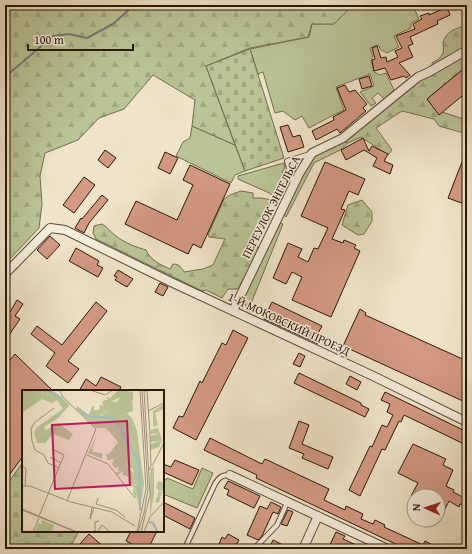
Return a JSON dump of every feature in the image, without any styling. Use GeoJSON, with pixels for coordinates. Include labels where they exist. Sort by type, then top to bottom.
{"type":"FeatureCollection","features":[{"type":"Feature","properties":{"kind":"street","name":"ПЕРЕУЛОК ЭНГЕЛЬСА"},"geometry":{"type":"LineString","coordinates":[[233,311],[294,185],[312,153],[343,138],[418,76],[430,72],[467,50]]}},
{"type":"Feature","properties":{"kind":"street","name":"1-Й МОКОВСКИЙ ПРОЕЗД"},"geometry":{"type":"LineString","coordinates":[[5,274],[50,228],[64,230],[101,246],[233,311],[467,422]]}},
{"type":"Feature","properties":{"kind":"street"},"geometry":{"type":"LineString","coordinates":[[230,475],[388,549]]}},
{"type":"Feature","properties":{"kind":"street"},"geometry":{"type":"LineString","coordinates":[[303,549],[318,516]]}},
{"type":"Feature","properties":{"kind":"lane"},"geometry":{"type":"LineString","coordinates":[[294,185],[287,161],[312,153]]}},
{"type":"Feature","properties":{"kind":"lane"},"geometry":{"type":"LineString","coordinates":[[186,546],[215,484],[219,478],[224,475],[230,475]]}},
{"type":"Feature","properties":{"kind":"lane"},"geometry":{"type":"LineString","coordinates":[[254,549],[277,525],[288,501]]}},
{"type":"Feature","properties":{"kind":"green space"},"geometry":{"type":"Polygon","coordinates":[[[5,5],[353,5],[334,24],[312,24],[308,37],[250,48],[206,66],[235,145],[192,126],[195,100],[153,75],[124,109],[99,118],[78,140],[45,153],[40,176],[42,204],[39,228],[5,264],[5,5]]]}},
{"type":"Feature","properties":{"kind":"green space"},"geometry":{"type":"Polygon","coordinates":[[[353,5],[426,5],[415,10],[419,19],[411,23],[411,28],[394,36],[399,47],[387,53],[381,50],[378,45],[370,48],[373,57],[371,59],[374,72],[380,75],[386,73],[394,90],[384,99],[378,93],[372,98],[376,103],[371,106],[360,92],[374,86],[370,74],[336,87],[344,110],[309,128],[302,116],[295,120],[283,111],[275,113],[263,72],[258,74],[250,49],[309,37],[312,24],[334,24],[353,5]]]}},
{"type":"Feature","properties":{"kind":"green space"},"geometry":{"type":"Polygon","coordinates":[[[467,26],[467,47],[432,68],[432,63],[440,58],[443,53],[443,43],[446,36],[456,29],[467,26]]]}},
{"type":"Feature","properties":{"kind":"green space"},"geometry":{"type":"Polygon","coordinates":[[[250,49],[284,158],[245,171],[206,66],[250,49]]]}},
{"type":"Feature","properties":{"kind":"green space"},"geometry":{"type":"Polygon","coordinates":[[[467,52],[467,66],[427,99],[439,114],[442,112],[467,120],[467,134],[439,126],[434,119],[402,111],[376,128],[392,150],[388,155],[361,137],[348,143],[345,142],[346,138],[414,82],[467,52]]]}},
{"type":"Feature","properties":{"kind":"green space"},"geometry":{"type":"Polygon","coordinates":[[[192,126],[235,145],[245,171],[235,175],[231,183],[176,156],[183,142],[190,138],[192,126]]]}},
{"type":"Feature","properties":{"kind":"green space"},"geometry":{"type":"Polygon","coordinates":[[[346,138],[345,142],[348,143],[340,150],[314,163],[286,217],[283,214],[296,186],[311,160],[318,154],[346,138]]]}},
{"type":"Feature","properties":{"kind":"green space"},"geometry":{"type":"Polygon","coordinates":[[[284,163],[285,169],[282,171],[284,179],[290,178],[291,183],[283,201],[238,179],[238,176],[284,163]]]}},
{"type":"Feature","properties":{"kind":"green space"},"geometry":{"type":"Polygon","coordinates":[[[241,191],[253,193],[253,198],[272,200],[254,241],[259,250],[248,273],[237,289],[228,289],[222,298],[206,290],[202,291],[96,239],[93,233],[94,226],[102,224],[123,241],[146,250],[153,259],[170,269],[173,264],[180,266],[184,272],[203,269],[213,265],[225,239],[209,237],[208,235],[224,199],[241,191]]]}},
{"type":"Feature","properties":{"kind":"green space"},"geometry":{"type":"Polygon","coordinates":[[[362,200],[372,212],[372,221],[364,234],[358,235],[342,225],[348,205],[362,200]]]}},
{"type":"Feature","properties":{"kind":"green space"},"geometry":{"type":"Polygon","coordinates":[[[281,223],[283,224],[248,311],[243,299],[278,225],[281,223]]]}},
{"type":"Feature","properties":{"kind":"green space"},"geometry":{"type":"Polygon","coordinates":[[[22,463],[22,532],[78,532],[69,549],[10,549],[5,537],[5,487],[22,463]]]}},
{"type":"Feature","properties":{"kind":"green space"},"geometry":{"type":"Polygon","coordinates":[[[202,468],[213,473],[197,508],[164,494],[164,479],[166,480],[167,478],[193,489],[202,468]]]}},
{"type":"Feature","properties":{"kind":"building"},"geometry":{"type":"Polygon","coordinates":[[[447,7],[450,15],[437,21],[438,24],[410,37],[413,44],[408,46],[413,57],[399,63],[410,75],[406,78],[404,76],[391,80],[385,68],[374,71],[372,60],[375,59],[372,48],[377,46],[381,58],[386,57],[387,62],[398,57],[395,51],[402,48],[396,36],[415,29],[413,24],[422,19],[420,16],[429,13],[429,15],[447,7]]]}},
{"type":"Feature","properties":{"kind":"building"},"geometry":{"type":"Polygon","coordinates":[[[467,66],[467,92],[439,115],[427,99],[467,66]]]}},
{"type":"Feature","properties":{"kind":"building"},"geometry":{"type":"Polygon","coordinates":[[[369,76],[372,86],[362,89],[359,79],[369,76]]]}},
{"type":"Feature","properties":{"kind":"building"},"geometry":{"type":"Polygon","coordinates":[[[345,85],[349,92],[355,90],[367,104],[363,108],[366,111],[340,133],[337,129],[316,140],[312,131],[334,120],[333,117],[346,110],[337,88],[345,85]]]}},
{"type":"Feature","properties":{"kind":"building"},"geometry":{"type":"Polygon","coordinates":[[[288,125],[293,137],[300,135],[304,147],[288,152],[280,127],[288,125]]]}},
{"type":"Feature","properties":{"kind":"building"},"geometry":{"type":"Polygon","coordinates":[[[363,138],[369,151],[372,146],[388,154],[384,161],[393,165],[390,174],[373,166],[377,158],[364,150],[346,160],[341,150],[363,138]]]}},
{"type":"Feature","properties":{"kind":"building"},"geometry":{"type":"Polygon","coordinates":[[[105,150],[116,158],[108,168],[98,160],[105,150]]]}},
{"type":"Feature","properties":{"kind":"building"},"geometry":{"type":"Polygon","coordinates":[[[165,152],[178,158],[170,174],[158,168],[165,152]]]}},
{"type":"Feature","properties":{"kind":"building"},"geometry":{"type":"Polygon","coordinates":[[[325,162],[365,179],[358,195],[349,191],[341,209],[345,210],[332,239],[343,243],[344,240],[356,245],[354,248],[360,251],[331,317],[292,300],[302,277],[292,272],[286,284],[273,278],[288,243],[302,249],[298,257],[308,262],[314,248],[318,249],[328,228],[301,216],[325,162]]]}},
{"type":"Feature","properties":{"kind":"building"},"geometry":{"type":"Polygon","coordinates":[[[462,162],[467,164],[467,205],[448,198],[462,162]]]}},
{"type":"Feature","properties":{"kind":"building"},"geometry":{"type":"Polygon","coordinates":[[[190,165],[230,184],[201,248],[193,244],[188,254],[125,224],[136,201],[177,220],[193,185],[183,180],[190,165]]]}},
{"type":"Feature","properties":{"kind":"building"},"geometry":{"type":"Polygon","coordinates":[[[84,177],[95,185],[74,213],[63,205],[84,177]]]}},
{"type":"Feature","properties":{"kind":"building"},"geometry":{"type":"Polygon","coordinates":[[[102,195],[108,200],[89,223],[84,233],[75,228],[81,218],[82,219],[102,195]]]}},
{"type":"Feature","properties":{"kind":"building"},"geometry":{"type":"Polygon","coordinates":[[[50,236],[60,245],[47,259],[37,250],[50,236]]]}},
{"type":"Feature","properties":{"kind":"building"},"geometry":{"type":"Polygon","coordinates":[[[76,248],[99,261],[97,265],[103,268],[98,277],[69,261],[76,248]]]}},
{"type":"Feature","properties":{"kind":"building"},"geometry":{"type":"Polygon","coordinates":[[[118,270],[133,279],[127,287],[115,280],[117,277],[114,276],[118,270]]]}},
{"type":"Feature","properties":{"kind":"building"},"geometry":{"type":"Polygon","coordinates":[[[160,283],[168,287],[163,296],[155,292],[160,283]]]}},
{"type":"Feature","properties":{"kind":"building"},"geometry":{"type":"Polygon","coordinates":[[[17,300],[23,304],[15,316],[20,319],[5,341],[5,309],[10,312],[17,300]]]}},
{"type":"Feature","properties":{"kind":"building"},"geometry":{"type":"Polygon","coordinates":[[[96,302],[107,311],[68,361],[79,369],[68,383],[46,366],[55,353],[31,334],[37,326],[62,345],[96,302]]]}},
{"type":"Feature","properties":{"kind":"building"},"geometry":{"type":"Polygon","coordinates":[[[272,302],[322,326],[317,335],[321,337],[318,344],[264,319],[272,302]]]}},
{"type":"Feature","properties":{"kind":"building"},"geometry":{"type":"Polygon","coordinates":[[[360,309],[366,313],[365,315],[467,361],[467,399],[465,402],[343,346],[360,309]]]}},
{"type":"Feature","properties":{"kind":"building"},"geometry":{"type":"Polygon","coordinates":[[[233,330],[248,338],[196,440],[173,428],[179,416],[183,417],[200,381],[202,383],[222,343],[226,345],[233,330]]]}},
{"type":"Feature","properties":{"kind":"building"},"geometry":{"type":"Polygon","coordinates":[[[299,353],[305,356],[300,367],[293,364],[299,353]]]}},
{"type":"Feature","properties":{"kind":"building"},"geometry":{"type":"Polygon","coordinates":[[[15,354],[52,390],[22,390],[22,457],[5,481],[5,366],[15,354]]]}},
{"type":"Feature","properties":{"kind":"building"},"geometry":{"type":"Polygon","coordinates":[[[299,373],[361,403],[361,405],[369,409],[365,417],[294,383],[299,373]]]}},
{"type":"Feature","properties":{"kind":"building"},"geometry":{"type":"Polygon","coordinates":[[[350,376],[361,382],[357,390],[346,384],[350,376]]]}},
{"type":"Feature","properties":{"kind":"building"},"geometry":{"type":"Polygon","coordinates":[[[101,377],[121,387],[120,390],[80,390],[86,379],[96,386],[101,377]]]}},
{"type":"Feature","properties":{"kind":"building"},"geometry":{"type":"Polygon","coordinates":[[[385,392],[467,432],[467,436],[464,444],[404,415],[401,422],[399,421],[385,450],[382,449],[360,496],[349,490],[382,425],[387,427],[393,415],[387,412],[390,404],[381,400],[385,392]]]}},
{"type":"Feature","properties":{"kind":"building"},"geometry":{"type":"Polygon","coordinates":[[[299,421],[309,425],[302,444],[333,457],[328,469],[302,458],[304,454],[289,448],[299,421]]]}},
{"type":"Feature","properties":{"kind":"building"},"geometry":{"type":"Polygon","coordinates":[[[210,438],[262,464],[265,459],[329,489],[324,500],[345,510],[346,506],[363,514],[361,519],[373,524],[375,520],[385,525],[384,527],[423,545],[425,541],[441,549],[406,549],[256,478],[257,475],[204,450],[210,438]]]}},
{"type":"Feature","properties":{"kind":"building"},"geometry":{"type":"Polygon","coordinates":[[[413,444],[446,459],[443,465],[453,470],[446,486],[454,490],[453,492],[467,499],[467,507],[460,504],[459,507],[449,501],[446,507],[446,488],[415,488],[418,483],[398,473],[413,444]]]}},
{"type":"Feature","properties":{"kind":"building"},"geometry":{"type":"Polygon","coordinates":[[[175,460],[199,470],[192,485],[164,472],[164,464],[171,467],[175,460]]]}},
{"type":"Feature","properties":{"kind":"building"},"geometry":{"type":"Polygon","coordinates":[[[228,481],[260,496],[254,508],[227,495],[229,490],[224,488],[228,481]]]}},
{"type":"Feature","properties":{"kind":"building"},"geometry":{"type":"Polygon","coordinates":[[[164,502],[195,518],[190,529],[164,516],[164,502]]]}},
{"type":"Feature","properties":{"kind":"building"},"geometry":{"type":"Polygon","coordinates":[[[271,502],[281,507],[278,514],[273,512],[262,536],[258,540],[247,535],[260,506],[267,509],[271,502]]]}},
{"type":"Feature","properties":{"kind":"building"},"geometry":{"type":"Polygon","coordinates":[[[288,510],[293,512],[287,526],[281,524],[288,510]]]}},
{"type":"Feature","properties":{"kind":"building"},"geometry":{"type":"Polygon","coordinates":[[[130,532],[156,532],[148,549],[130,549],[132,544],[126,541],[130,532]]]}},
{"type":"Feature","properties":{"kind":"building"},"geometry":{"type":"Polygon","coordinates":[[[336,532],[345,536],[343,539],[365,549],[328,549],[336,532]]]}},
{"type":"Feature","properties":{"kind":"building"},"geometry":{"type":"Polygon","coordinates":[[[89,534],[106,549],[83,549],[79,545],[89,534]]]}},
{"type":"Feature","properties":{"kind":"building"},"geometry":{"type":"Polygon","coordinates":[[[228,534],[239,540],[234,549],[221,549],[222,546],[219,544],[222,537],[225,539],[228,534]]]}},
{"type":"Feature","properties":{"kind":"building"},"geometry":{"type":"Polygon","coordinates":[[[273,540],[291,549],[269,549],[273,540]]]}},
{"type":"Feature","properties":{"kind":"waterway"},"geometry":{"type":"LineString","coordinates":[[5,77],[53,36],[69,34],[87,38],[113,24],[134,5]]}}]}
